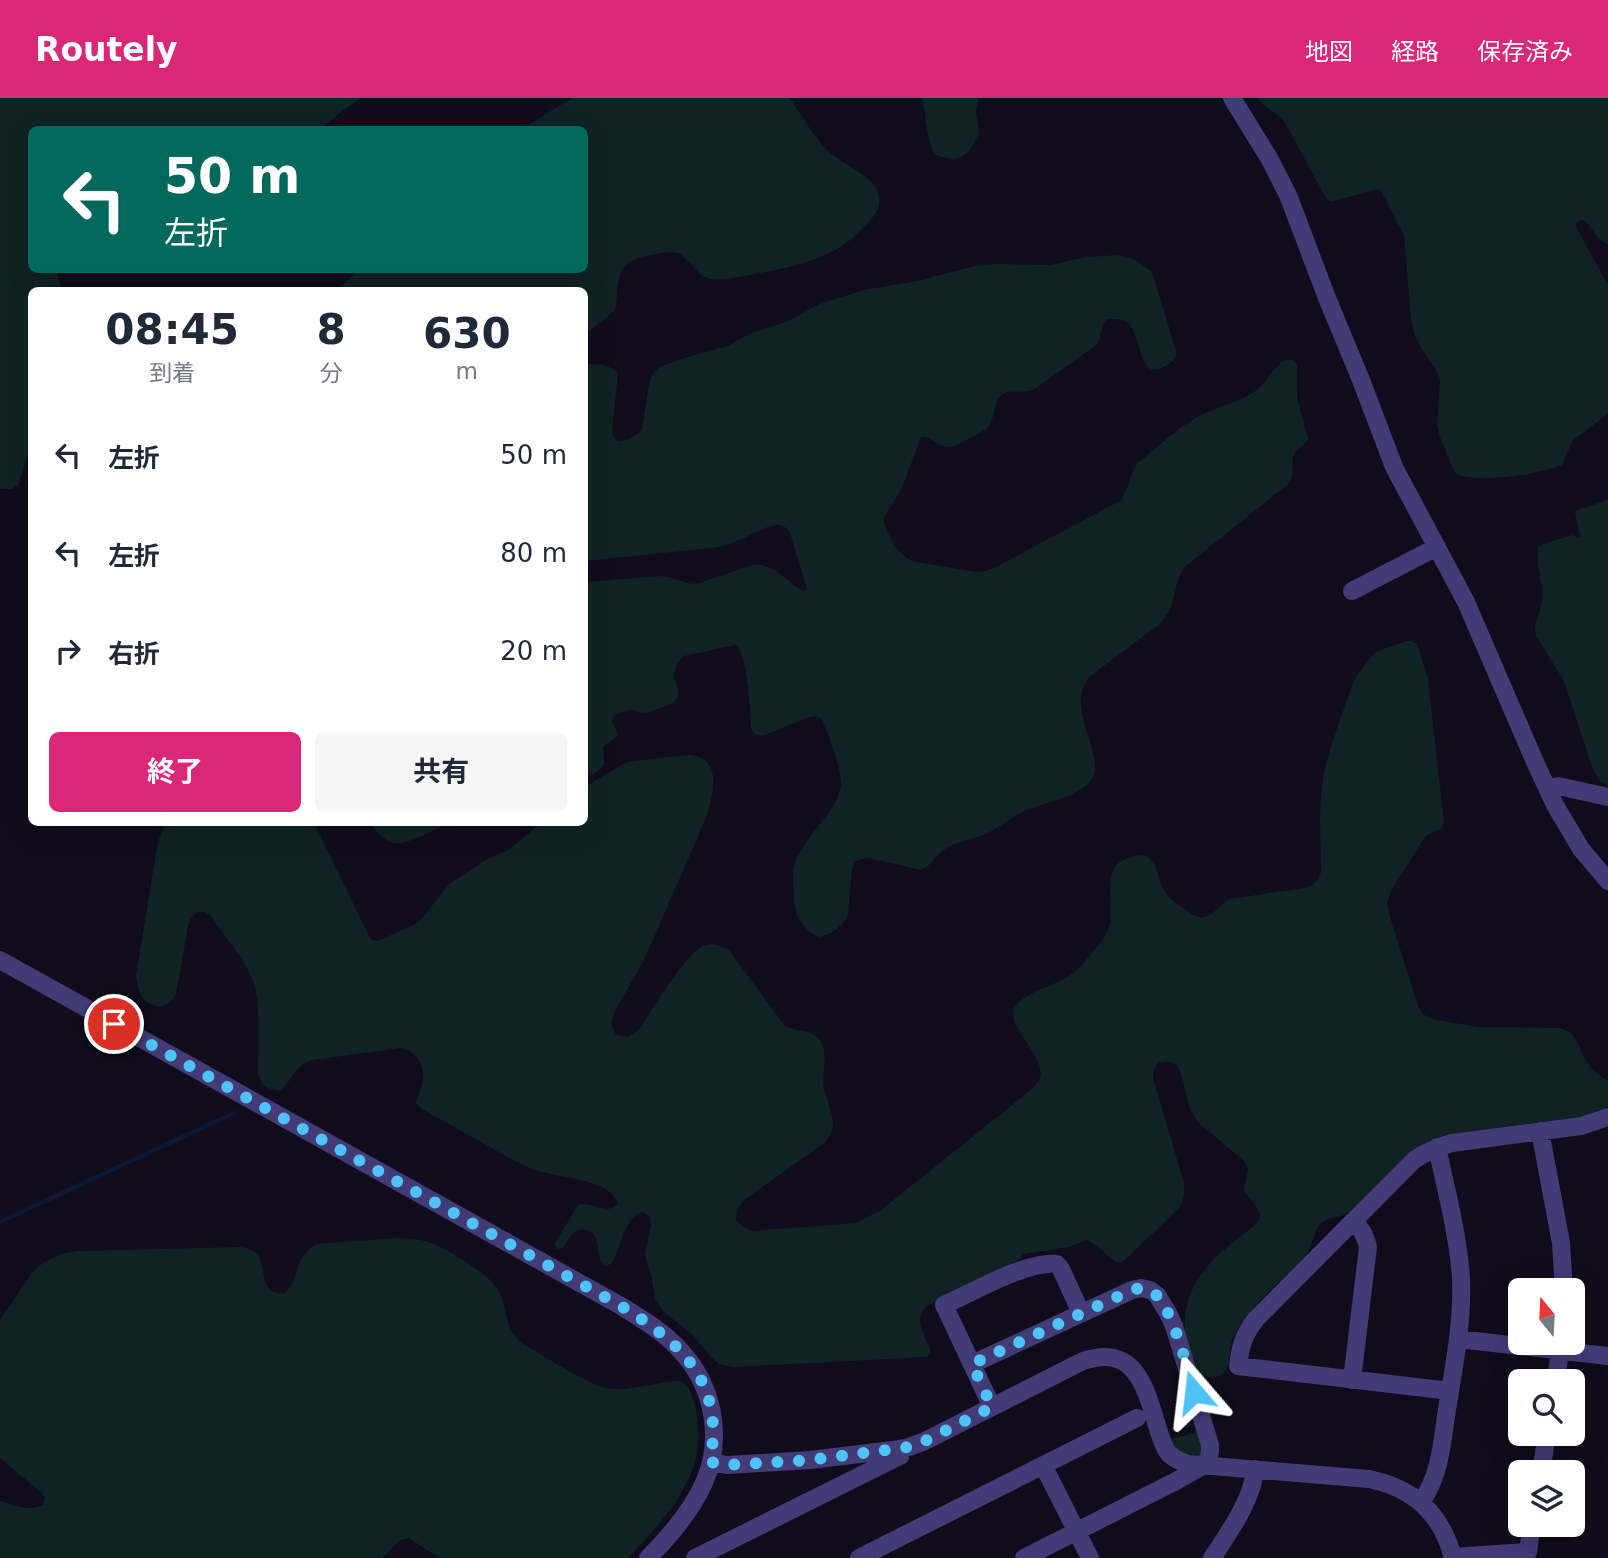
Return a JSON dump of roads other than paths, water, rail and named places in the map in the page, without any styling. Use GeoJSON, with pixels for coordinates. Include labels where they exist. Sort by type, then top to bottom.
{"type":"FeatureCollection","features":[{"type":"Feature","properties":{"kind":"street"},"geometry":{"type":"LineString","coordinates":[[1232,98],[1283,185],[1391,460],[1470,611],[1548,789],[1576,841],[1608,881]]}},
{"type":"Feature","properties":{"kind":"street"},"geometry":{"type":"LineString","coordinates":[[1352,591],[1437,547]]}},
{"type":"Feature","properties":{"kind":"street"},"geometry":{"type":"LineString","coordinates":[[1548,789],[1558,786],[1608,797]]}},
{"type":"Feature","properties":{"kind":"street"},"geometry":{"type":"LineString","coordinates":[[0,960],[641,1319],[679,1348],[693,1365],[710,1403],[714,1424],[713,1446],[703,1485],[693,1503],[648,1558]]}},
{"type":"Feature","properties":{"kind":"street"},"geometry":{"type":"LineString","coordinates":[[1450,1391],[1238,1366],[1240,1346],[1250,1326],[1424,1153],[1452,1143],[1581,1126],[1608,1117]]}},
{"type":"Feature","properties":{"kind":"street"},"geometry":{"type":"LineString","coordinates":[[1540,1131],[1561,1243],[1563,1278]]}},
{"type":"Feature","properties":{"kind":"street"},"geometry":{"type":"LineString","coordinates":[[1421,1502],[1437,1465],[1458,1339],[1461,1289],[1458,1249],[1437,1147]]}},
{"type":"Feature","properties":{"kind":"street"},"geometry":{"type":"LineString","coordinates":[[1352,1380],[1368,1247],[1361,1228],[1353,1221]]}},
{"type":"Feature","properties":{"kind":"street"},"geometry":{"type":"LineString","coordinates":[[992,1407],[944,1306],[1021,1270],[1057,1264],[1081,1314]]}},
{"type":"Feature","properties":{"kind":"street"},"geometry":{"type":"LineString","coordinates":[[972,1364],[1132,1290],[1150,1290],[1157,1296],[1174,1326],[1210,1445],[1208,1459],[1204,1465],[1024,1558]]}},
{"type":"Feature","properties":{"kind":"street"},"geometry":{"type":"LineString","coordinates":[[1458,1339],[1508,1343]]}},
{"type":"Feature","properties":{"kind":"street"},"geometry":{"type":"LineString","coordinates":[[1586,1352],[1608,1356]]}},
{"type":"Feature","properties":{"kind":"street"},"geometry":{"type":"LineString","coordinates":[[710,1462],[727,1465],[810,1460],[909,1447],[1083,1361],[1106,1357],[1118,1359],[1138,1373],[1163,1442],[1168,1452],[1177,1460],[1188,1464],[1384,1482],[1398,1487],[1421,1502],[1433,1515],[1441,1527],[1452,1557],[1528,1552],[1530,1537]]}},
{"type":"Feature","properties":{"kind":"street"},"geometry":{"type":"LineString","coordinates":[[859,1558],[1137,1418]]}},
{"type":"Feature","properties":{"kind":"street"},"geometry":{"type":"LineString","coordinates":[[695,1558],[900,1456],[899,1449]]}},
{"type":"Feature","properties":{"kind":"street"},"geometry":{"type":"LineString","coordinates":[[1043,1465],[1090,1558]]}},
{"type":"Feature","properties":{"kind":"street"},"geometry":{"type":"LineString","coordinates":[[1195,1558],[1202,1555],[1212,1558],[1244,1504],[1255,1479],[1255,1469]]}},
{"type":"Feature","properties":{"kind":"waterway"},"geometry":{"type":"LineString","coordinates":[[0,1222],[234,1113]]}}]}
